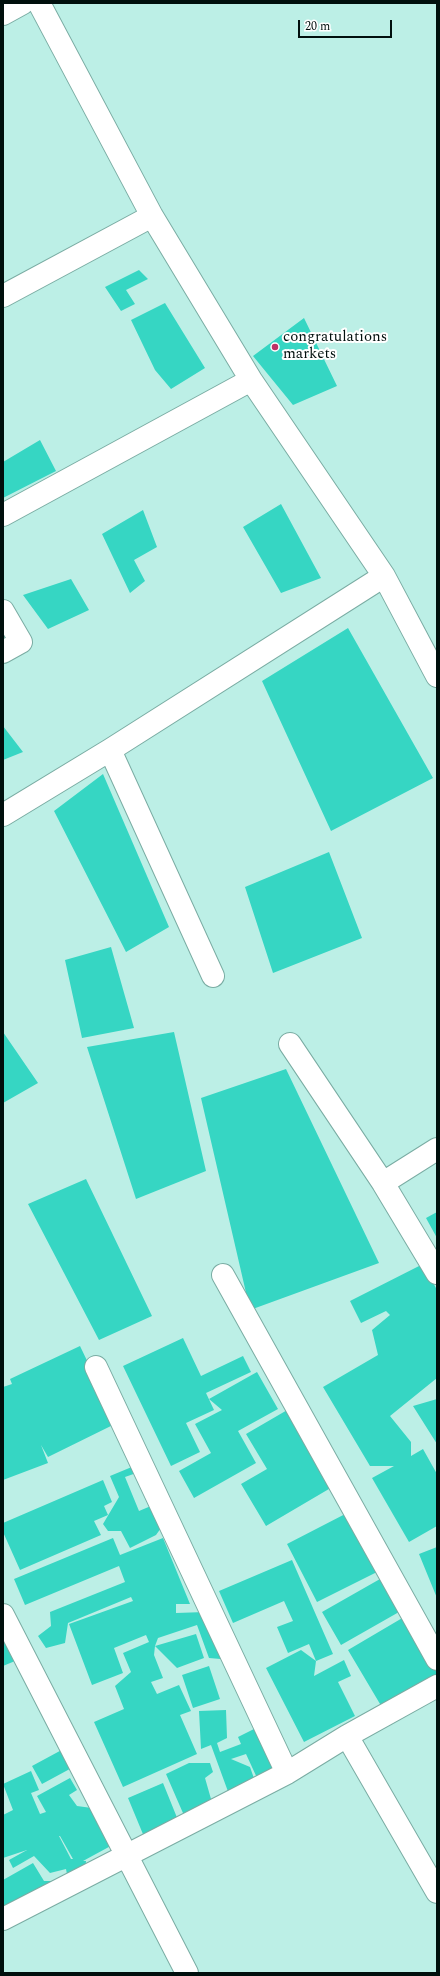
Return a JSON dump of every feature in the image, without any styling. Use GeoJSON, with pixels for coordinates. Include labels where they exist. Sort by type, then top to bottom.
{"type":"FeatureCollection","features":[{"type":"Feature","properties":{"kind":"street"},"geometry":{"type":"LineString","coordinates":[[3,14],[23,3]]}},
{"type":"Feature","properties":{"kind":"street"},"geometry":{"type":"LineString","coordinates":[[38,3],[152,216],[250,380],[384,576],[437,676]]}},
{"type":"Feature","properties":{"kind":"street"},"geometry":{"type":"LineString","coordinates":[[3,296],[152,216]]}},
{"type":"Feature","properties":{"kind":"street"},"geometry":{"type":"LineString","coordinates":[[3,515],[250,380]]}},
{"type":"Feature","properties":{"kind":"street"},"geometry":{"type":"LineString","coordinates":[[3,815],[110,750],[384,576]]}},
{"type":"Feature","properties":{"kind":"street"},"geometry":{"type":"LineString","coordinates":[[3,611],[21,642],[3,652]]}},
{"type":"Feature","properties":{"kind":"street"},"geometry":{"type":"LineString","coordinates":[[110,750],[213,976]]}},
{"type":"Feature","properties":{"kind":"street"},"geometry":{"type":"LineString","coordinates":[[290,1044],[383,1183],[437,1273]]}},
{"type":"Feature","properties":{"kind":"street"},"geometry":{"type":"LineString","coordinates":[[383,1183],[437,1149]]}},
{"type":"Feature","properties":{"kind":"street"},"geometry":{"type":"LineString","coordinates":[[223,1274],[437,1659]]}},
{"type":"Feature","properties":{"kind":"street"},"geometry":{"type":"LineString","coordinates":[[96,1367],[287,1773]]}},
{"type":"Feature","properties":{"kind":"street"},"geometry":{"type":"LineString","coordinates":[[3,1615],[187,1973]]}},
{"type":"Feature","properties":{"kind":"street"},"geometry":{"type":"LineString","coordinates":[[3,1919],[287,1773],[347,1736],[437,1686]]}},
{"type":"Feature","properties":{"kind":"street"},"geometry":{"type":"LineString","coordinates":[[347,1736],[437,1892]]}},
{"type":"Feature","properties":{"kind":"building"},"geometry":{"type":"Polygon","coordinates":[[[139,270],[148,279],[126,290],[135,304],[121,311],[105,287],[139,270]]]}},
{"type":"Feature","properties":{"kind":"building"},"geometry":{"type":"Polygon","coordinates":[[[165,303],[205,368],[171,389],[155,370],[131,320],[165,303]]]}},
{"type":"Feature","properties":{"kind":"building"},"geometry":{"type":"Polygon","coordinates":[[[304,318],[337,386],[293,405],[253,356],[304,318]]]}},
{"type":"Feature","properties":{"kind":"building"},"geometry":{"type":"Polygon","coordinates":[[[40,440],[56,471],[3,498],[3,462],[40,440]]]}},
{"type":"Feature","properties":{"kind":"building"},"geometry":{"type":"Polygon","coordinates":[[[281,504],[321,578],[281,593],[243,527],[281,504]]]}},
{"type":"Feature","properties":{"kind":"building"},"geometry":{"type":"Polygon","coordinates":[[[143,510],[157,547],[134,560],[145,581],[130,593],[102,534],[143,510]]]}},
{"type":"Feature","properties":{"kind":"building"},"geometry":{"type":"Polygon","coordinates":[[[71,579],[89,610],[48,629],[23,595],[71,579]]]}},
{"type":"Feature","properties":{"kind":"building"},"geometry":{"type":"Polygon","coordinates":[[[348,628],[433,778],[331,831],[262,681],[348,628]]]}},
{"type":"Feature","properties":{"kind":"building"},"geometry":{"type":"Polygon","coordinates":[[[3,726],[23,752],[3,760],[3,726]]]}},
{"type":"Feature","properties":{"kind":"building"},"geometry":{"type":"Polygon","coordinates":[[[103,774],[169,927],[126,952],[54,811],[103,774]]]}},
{"type":"Feature","properties":{"kind":"building"},"geometry":{"type":"Polygon","coordinates":[[[329,852],[362,938],[273,973],[245,887],[329,852]]]}},
{"type":"Feature","properties":{"kind":"building"},"geometry":{"type":"Polygon","coordinates":[[[111,947],[134,1028],[82,1038],[65,960],[111,947]]]}},
{"type":"Feature","properties":{"kind":"building"},"geometry":{"type":"Polygon","coordinates":[[[3,1032],[38,1083],[3,1103],[3,1032]]]}},
{"type":"Feature","properties":{"kind":"building"},"geometry":{"type":"Polygon","coordinates":[[[174,1032],[206,1171],[136,1199],[87,1047],[174,1032]]]}},
{"type":"Feature","properties":{"kind":"building"},"geometry":{"type":"Polygon","coordinates":[[[286,1069],[379,1263],[250,1310],[201,1098],[286,1069]]]}},
{"type":"Feature","properties":{"kind":"building"},"geometry":{"type":"Polygon","coordinates":[[[86,1179],[152,1316],[99,1340],[28,1204],[86,1179]]]}},
{"type":"Feature","properties":{"kind":"building"},"geometry":{"type":"Polygon","coordinates":[[[437,1212],[437,1238],[426,1218],[437,1212]]]}},
{"type":"Feature","properties":{"kind":"building"},"geometry":{"type":"Polygon","coordinates":[[[423,1264],[437,1290],[437,1378],[390,1416],[411,1442],[411,1456],[423,1449],[437,1474],[437,1526],[409,1542],[372,1478],[394,1466],[370,1466],[323,1387],[378,1355],[372,1330],[390,1315],[386,1311],[361,1323],[350,1301],[423,1264]]]}},
{"type":"Feature","properties":{"kind":"building"},"geometry":{"type":"Polygon","coordinates":[[[183,1338],[201,1376],[243,1356],[251,1372],[206,1393],[214,1410],[186,1423],[200,1452],[171,1466],[123,1366],[183,1338]]]}},
{"type":"Feature","properties":{"kind":"building"},"geometry":{"type":"Polygon","coordinates":[[[80,1346],[117,1423],[48,1457],[41,1445],[48,1463],[3,1480],[3,1387],[12,1384],[10,1379],[80,1346]]]}},
{"type":"Feature","properties":{"kind":"building"},"geometry":{"type":"Polygon","coordinates":[[[257,1372],[278,1409],[238,1431],[256,1463],[194,1498],[179,1471],[211,1453],[195,1424],[222,1410],[209,1399],[257,1372]]]}},
{"type":"Feature","properties":{"kind":"building"},"geometry":{"type":"Polygon","coordinates":[[[437,1399],[437,1444],[413,1406],[437,1399]]]}},
{"type":"Feature","properties":{"kind":"building"},"geometry":{"type":"Polygon","coordinates":[[[289,1409],[334,1486],[266,1526],[241,1484],[267,1469],[246,1434],[289,1409]]]}},
{"type":"Feature","properties":{"kind":"building"},"geometry":{"type":"Polygon","coordinates":[[[139,1464],[142,1471],[125,1477],[139,1511],[158,1503],[166,1521],[156,1535],[130,1548],[121,1531],[108,1531],[103,1524],[119,1497],[110,1476],[139,1464]]]}},
{"type":"Feature","properties":{"kind":"building"},"geometry":{"type":"Polygon","coordinates":[[[103,1480],[112,1502],[104,1506],[108,1515],[94,1521],[101,1535],[20,1570],[3,1532],[3,1523],[103,1480]]]}},
{"type":"Feature","properties":{"kind":"building"},"geometry":{"type":"Polygon","coordinates":[[[351,1511],[381,1570],[317,1602],[287,1544],[351,1511]]]}},
{"type":"Feature","properties":{"kind":"building"},"geometry":{"type":"Polygon","coordinates":[[[113,1538],[120,1555],[163,1538],[190,1604],[176,1604],[176,1613],[205,1612],[232,1660],[209,1658],[197,1625],[158,1638],[154,1655],[163,1678],[151,1682],[157,1694],[179,1685],[191,1711],[180,1715],[197,1754],[123,1787],[94,1722],[124,1709],[115,1686],[131,1672],[123,1653],[149,1642],[146,1635],[114,1648],[123,1673],[92,1685],[69,1624],[133,1601],[131,1597],[68,1623],[65,1643],[46,1648],[38,1636],[51,1626],[50,1612],[125,1582],[119,1566],[25,1605],[14,1579],[113,1538]]]}},
{"type":"Feature","properties":{"kind":"building"},"geometry":{"type":"Polygon","coordinates":[[[437,1547],[437,1598],[419,1554],[437,1547]]]}},
{"type":"Feature","properties":{"kind":"building"},"geometry":{"type":"Polygon","coordinates":[[[292,1560],[333,1654],[316,1661],[309,1644],[288,1653],[277,1627],[293,1621],[284,1601],[233,1623],[219,1591],[292,1560]]]}},
{"type":"Feature","properties":{"kind":"building"},"geometry":{"type":"Polygon","coordinates":[[[380,1579],[399,1612],[341,1645],[322,1612],[380,1579]]]}},
{"type":"Feature","properties":{"kind":"building"},"geometry":{"type":"Polygon","coordinates":[[[404,1617],[437,1673],[437,1677],[383,1709],[348,1650],[404,1617]]]}},
{"type":"Feature","properties":{"kind":"building"},"geometry":{"type":"Polygon","coordinates":[[[3,1633],[15,1661],[3,1666],[3,1633]]]}},
{"type":"Feature","properties":{"kind":"building"},"geometry":{"type":"Polygon","coordinates":[[[196,1634],[204,1658],[177,1668],[155,1646],[196,1634]]]}},
{"type":"Feature","properties":{"kind":"building"},"geometry":{"type":"Polygon","coordinates":[[[301,1650],[316,1661],[314,1676],[344,1660],[351,1676],[338,1682],[355,1716],[304,1742],[266,1668],[301,1650]]]}},
{"type":"Feature","properties":{"kind":"building"},"geometry":{"type":"Polygon","coordinates":[[[209,1666],[220,1699],[193,1708],[182,1675],[209,1666]]]}},
{"type":"Feature","properties":{"kind":"building"},"geometry":{"type":"Polygon","coordinates":[[[226,1710],[227,1738],[217,1743],[220,1752],[241,1744],[238,1737],[260,1726],[281,1769],[258,1780],[246,1754],[231,1759],[250,1767],[257,1787],[230,1797],[211,1745],[201,1749],[199,1711],[226,1710]]]}},
{"type":"Feature","properties":{"kind":"building"},"geometry":{"type":"Polygon","coordinates":[[[69,1746],[79,1764],[42,1784],[32,1766],[69,1746]]]}},
{"type":"Feature","properties":{"kind":"building"},"geometry":{"type":"Polygon","coordinates":[[[189,1763],[210,1763],[213,1772],[205,1778],[211,1799],[186,1820],[166,1774],[189,1763]]]}},
{"type":"Feature","properties":{"kind":"building"},"geometry":{"type":"Polygon","coordinates":[[[31,1771],[39,1790],[31,1793],[40,1814],[46,1812],[37,1796],[70,1778],[77,1790],[69,1795],[77,1806],[99,1809],[118,1842],[83,1861],[86,1861],[85,1872],[68,1879],[66,1869],[50,1873],[34,1856],[13,1868],[9,1860],[27,1850],[3,1858],[3,1815],[13,1810],[3,1784],[31,1771]],[[60,1836],[71,1859],[73,1859],[60,1836]]]}},
{"type":"Feature","properties":{"kind":"building"},"geometry":{"type":"Polygon","coordinates":[[[163,1783],[180,1825],[145,1839],[128,1798],[163,1783]]]}},
{"type":"Feature","properties":{"kind":"building"},"geometry":{"type":"Polygon","coordinates":[[[33,1863],[44,1881],[52,1881],[3,1918],[3,1880],[33,1863]]]}},
{"type":"Feature","properties":{"kind":"place","name":"congratulations markets"},"geometry":{"type":"Point","coordinates":[275,347]}}]}
